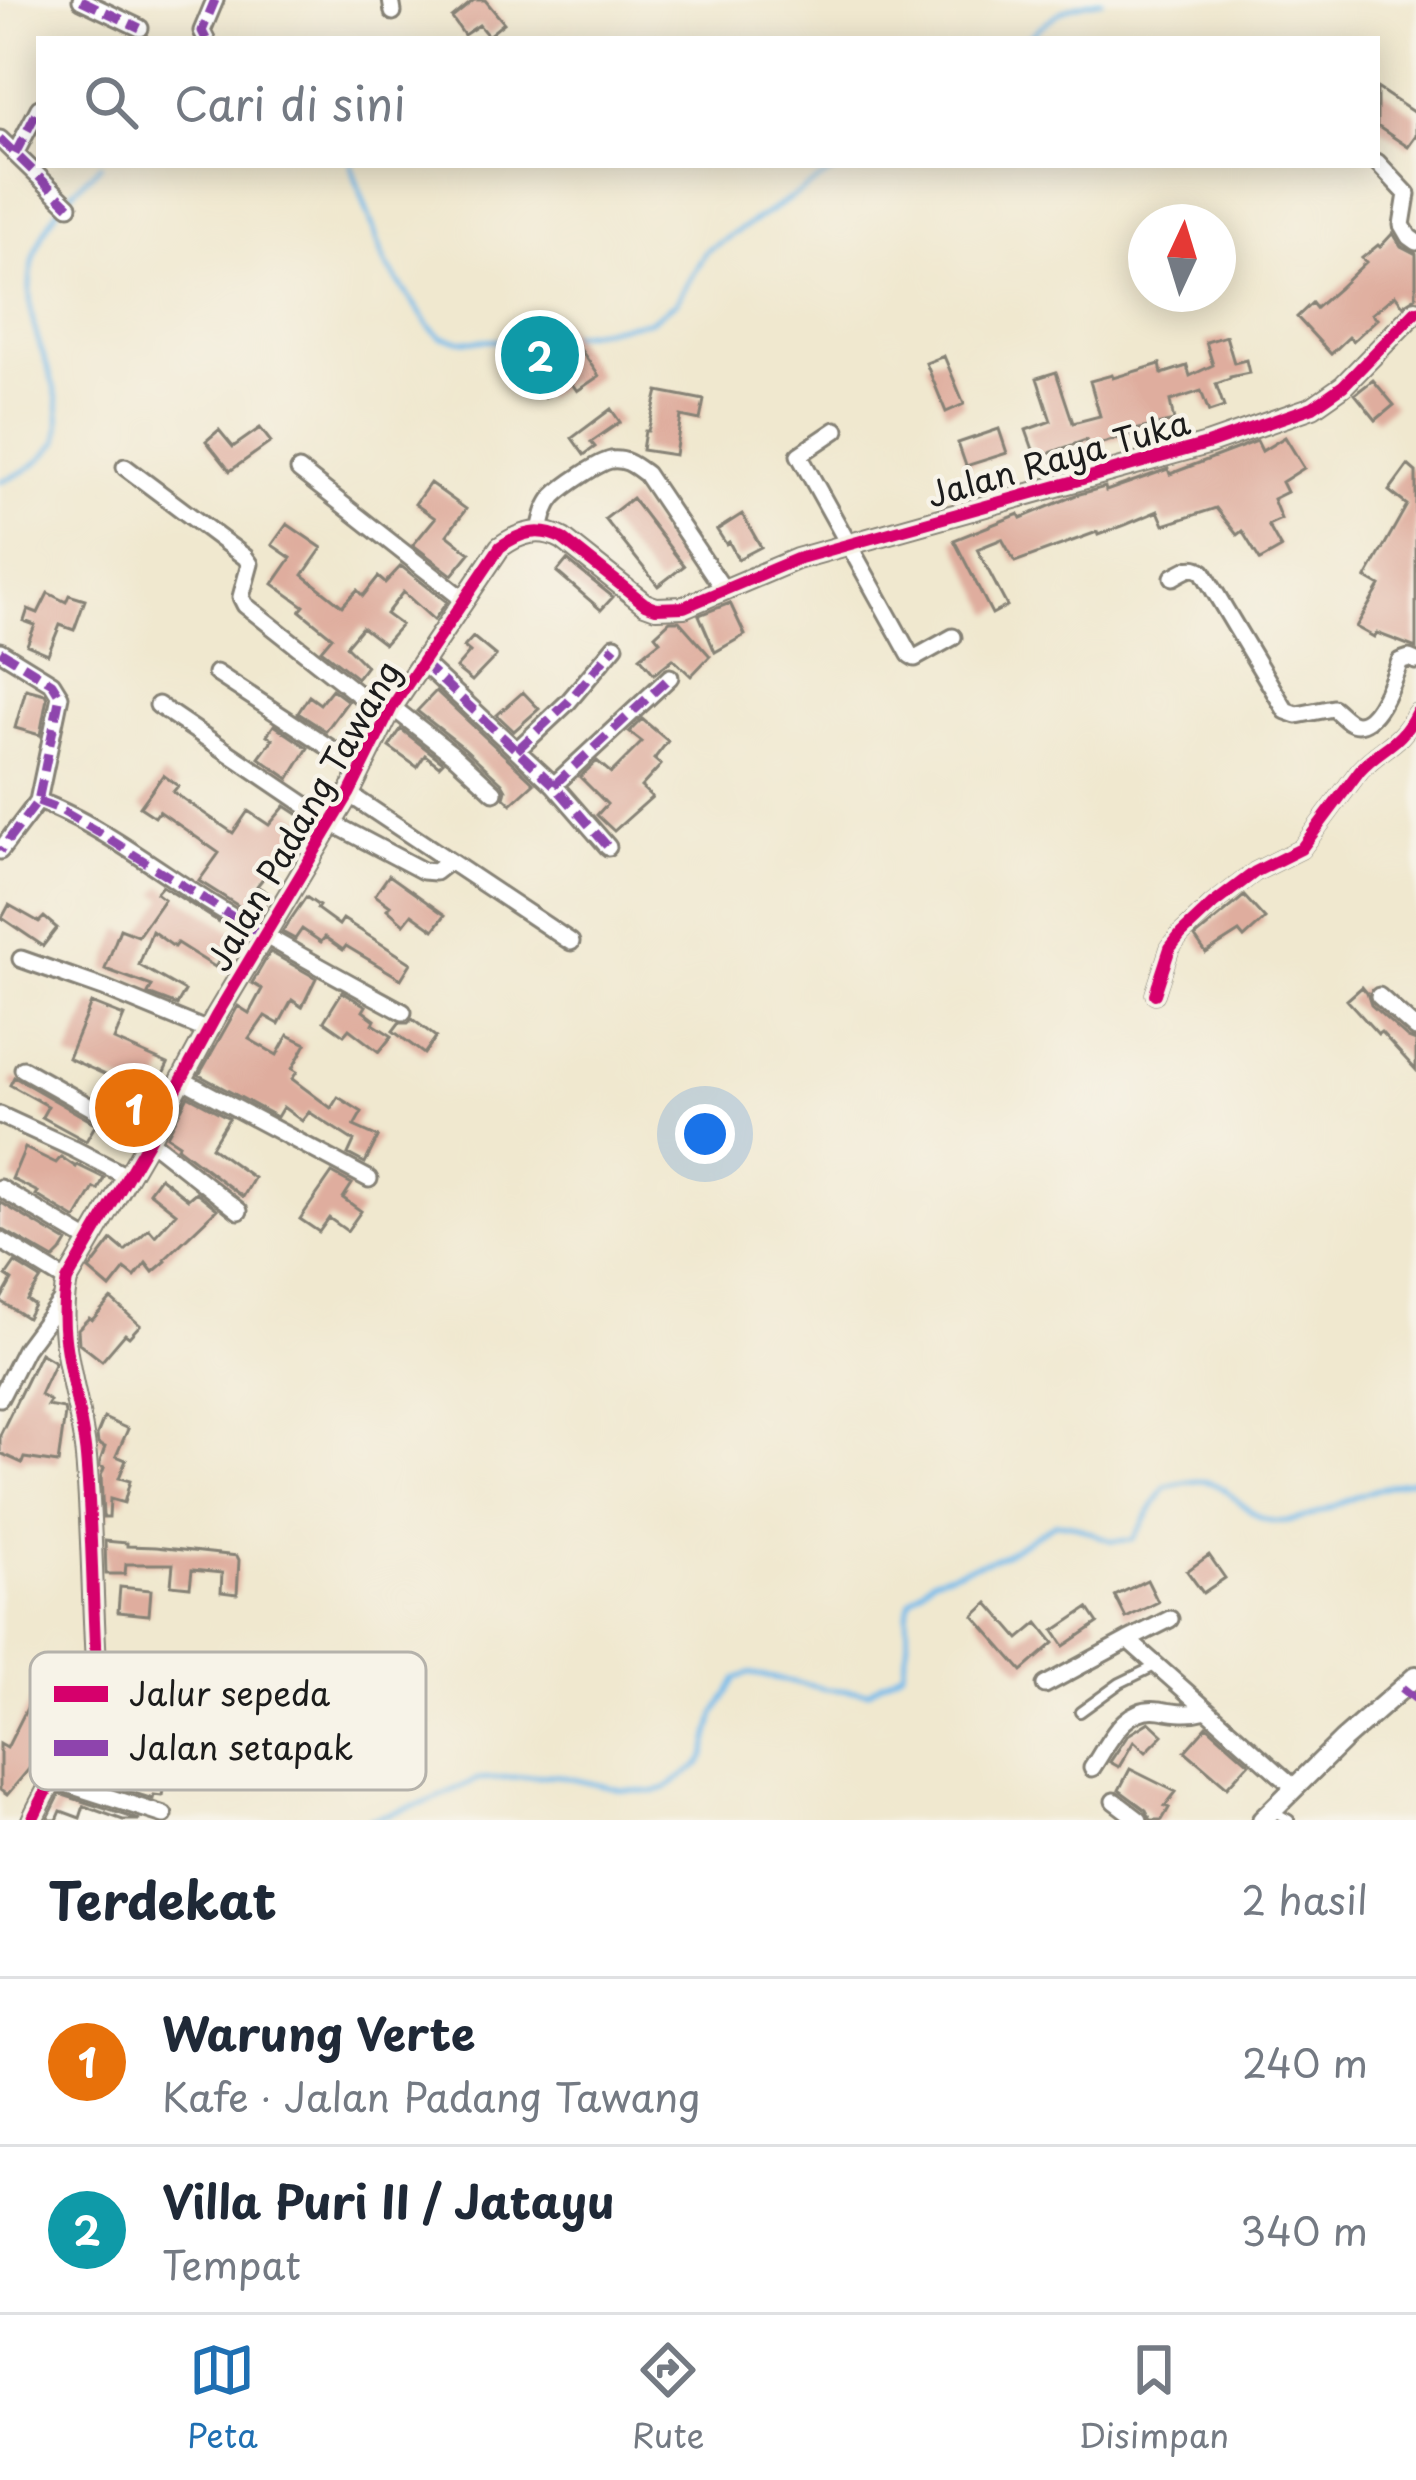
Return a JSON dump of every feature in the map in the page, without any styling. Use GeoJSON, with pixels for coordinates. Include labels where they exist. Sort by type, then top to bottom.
{"type":"FeatureCollection","features":[{"type":"Feature","properties":{"kind":"street"},"geometry":{"type":"LineString","coordinates":[[81,0],[140,28]]}},
{"type":"Feature","properties":{"kind":"street"},"geometry":{"type":"LineString","coordinates":[[204,36],[202,31],[214,0]]}},
{"type":"Feature","properties":{"kind":"street"},"geometry":{"type":"LineString","coordinates":[[15,154],[36,114]]}},
{"type":"Feature","properties":{"kind":"street"},"geometry":{"type":"LineString","coordinates":[[0,139],[69,206]]}},
{"type":"Feature","properties":{"kind":"street"},"geometry":{"type":"LineString","coordinates":[[1380,165],[1405,190],[1402,225],[1416,242]]}},
{"type":"Feature","properties":{"kind":"street","name":"Jalan Raya Tuka"},"geometry":{"type":"LineString","coordinates":[[540,531],[563,538],[645,604],[684,607],[849,543],[1208,444],[1313,406],[1342,386],[1416,311]]}},
{"type":"Feature","properties":{"kind":"street"},"geometry":{"type":"LineString","coordinates":[[836,430],[799,455],[910,655],[915,658],[953,637]]}},
{"type":"Feature","properties":{"kind":"street"},"geometry":{"type":"LineString","coordinates":[[540,531],[544,511],[554,496],[600,464],[614,459],[630,462],[646,474],[724,590]]}},
{"type":"Feature","properties":{"kind":"street"},"geometry":{"type":"LineString","coordinates":[[125,467],[245,557],[250,565],[241,597],[244,605],[456,757],[494,792]]}},
{"type":"Feature","properties":{"kind":"street"},"geometry":{"type":"LineString","coordinates":[[299,470],[464,600]]}},
{"type":"Feature","properties":{"kind":"street","name":"Jalan Padang Tawang"},"geometry":{"type":"LineString","coordinates":[[65,1295],[89,1241],[349,794],[389,712],[500,547],[540,531]]}},
{"type":"Feature","properties":{"kind":"street"},"geometry":{"type":"LineString","coordinates":[[1173,577],[1190,568],[1203,572],[1286,711],[1295,715],[1333,708],[1349,722],[1360,724],[1378,710],[1400,661],[1416,661]]}},
{"type":"Feature","properties":{"kind":"street"},"geometry":{"type":"LineString","coordinates":[[517,750],[568,702],[615,646]]}},
{"type":"Feature","properties":{"kind":"street"},"geometry":{"type":"LineString","coordinates":[[0,651],[52,683],[60,696],[38,801],[0,851]]}},
{"type":"Feature","properties":{"kind":"street"},"geometry":{"type":"LineString","coordinates":[[422,662],[554,784],[608,847]]}},
{"type":"Feature","properties":{"kind":"street"},"geometry":{"type":"LineString","coordinates":[[216,673],[362,769]]}},
{"type":"Feature","properties":{"kind":"street"},"geometry":{"type":"LineString","coordinates":[[554,784],[670,676]]}},
{"type":"Feature","properties":{"kind":"street"},"geometry":{"type":"LineString","coordinates":[[158,705],[332,823],[423,871],[435,872],[449,861]]}},
{"type":"Feature","properties":{"kind":"street"},"geometry":{"type":"LineString","coordinates":[[1155,994],[1170,948],[1181,934],[1255,872],[1301,849],[1360,770],[1406,732],[1416,713]]}},
{"type":"Feature","properties":{"kind":"street"},"geometry":{"type":"LineString","coordinates":[[349,794],[571,942]]}},
{"type":"Feature","properties":{"kind":"street"},"geometry":{"type":"LineString","coordinates":[[38,801],[98,832],[263,936],[403,1012]]}},
{"type":"Feature","properties":{"kind":"street"},"geometry":{"type":"LineString","coordinates":[[21,959],[208,1031]]}},
{"type":"Feature","properties":{"kind":"street"},"geometry":{"type":"LineString","coordinates":[[1379,996],[1416,1029]]}},
{"type":"Feature","properties":{"kind":"street"},"geometry":{"type":"LineString","coordinates":[[23,1069],[149,1140],[239,1211]]}},
{"type":"Feature","properties":{"kind":"street"},"geometry":{"type":"LineString","coordinates":[[181,1079],[369,1179]]}},
{"type":"Feature","properties":{"kind":"street"},"geometry":{"type":"LineString","coordinates":[[0,1115],[128,1177]]}},
{"type":"Feature","properties":{"kind":"street"},"geometry":{"type":"LineString","coordinates":[[0,1188],[89,1241]]}},
{"type":"Feature","properties":{"kind":"street"},"geometry":{"type":"LineString","coordinates":[[0,1240],[65,1295],[65,1343],[86,1456],[93,1652]]}},
{"type":"Feature","properties":{"kind":"street"},"geometry":{"type":"LineString","coordinates":[[0,1398],[26,1348],[65,1295]]}},
{"type":"Feature","properties":{"kind":"street"},"geometry":{"type":"LineString","coordinates":[[1045,1685],[1170,1618]]}},
{"type":"Feature","properties":{"kind":"street"},"geometry":{"type":"LineString","coordinates":[[1129,1640],[1295,1788]]}},
{"type":"Feature","properties":{"kind":"street"},"geometry":{"type":"LineString","coordinates":[[1274,1817],[1295,1788],[1343,1740],[1416,1676]]}},
{"type":"Feature","properties":{"kind":"street"},"geometry":{"type":"LineString","coordinates":[[1091,1768],[1133,1712],[1154,1709],[1192,1715],[1207,1710]]}},
{"type":"Feature","properties":{"kind":"street"},"geometry":{"type":"LineString","coordinates":[[32,1820],[46,1790]]}},
{"type":"Feature","properties":{"kind":"street"},"geometry":{"type":"LineString","coordinates":[[86,1790],[164,1815]]}},
{"type":"Feature","properties":{"kind":"street"},"geometry":{"type":"LineString","coordinates":[[1114,1801],[1139,1820]]}},
{"type":"Feature","properties":{"kind":"lane"},"geometry":{"type":"LineString","coordinates":[[1080,1712],[1120,1683],[1156,1665]]}},
{"type":"Feature","properties":{"kind":"building"},"geometry":{"type":"Polygon","coordinates":[[[474,0],[485,0],[504,23],[488,36],[479,25],[464,35],[452,18],[474,0]]]}},
{"type":"Feature","properties":{"kind":"building"},"geometry":{"type":"Polygon","coordinates":[[[1380,90],[1416,114],[1416,136],[1408,147],[1380,128],[1380,90]]]}},
{"type":"Feature","properties":{"kind":"building"},"geometry":{"type":"Polygon","coordinates":[[[1393,233],[1401,246],[1416,254],[1416,297],[1403,305],[1395,295],[1372,314],[1377,319],[1331,354],[1297,317],[1338,289],[1366,262],[1362,258],[1393,233]]]}},
{"type":"Feature","properties":{"kind":"building"},"geometry":{"type":"Polygon","coordinates":[[[560,320],[599,376],[577,391],[570,381],[545,398],[533,380],[520,389],[500,361],[560,320]]]}},
{"type":"Feature","properties":{"kind":"building"},"geometry":{"type":"Polygon","coordinates":[[[1226,336],[1234,363],[1246,360],[1249,373],[1216,384],[1224,407],[1209,412],[1201,391],[1170,401],[1174,421],[1088,447],[1086,440],[1036,458],[1026,430],[1051,421],[1037,378],[1056,372],[1073,423],[1100,416],[1090,381],[1160,364],[1162,374],[1187,366],[1190,376],[1213,365],[1206,342],[1226,336]]]}},
{"type":"Feature","properties":{"kind":"building"},"geometry":{"type":"Polygon","coordinates":[[[944,356],[964,404],[946,412],[926,363],[944,356]]]}},
{"type":"Feature","properties":{"kind":"building"},"geometry":{"type":"Polygon","coordinates":[[[1373,380],[1394,405],[1376,420],[1355,394],[1373,380]]]}},
{"type":"Feature","properties":{"kind":"building"},"geometry":{"type":"Polygon","coordinates":[[[658,391],[704,400],[700,420],[681,416],[675,455],[642,450],[658,391]]]}},
{"type":"Feature","properties":{"kind":"building"},"geometry":{"type":"Polygon","coordinates":[[[611,409],[620,422],[591,442],[595,447],[584,455],[572,438],[611,409]]]}},
{"type":"Feature","properties":{"kind":"building"},"geometry":{"type":"Polygon","coordinates":[[[260,428],[271,442],[230,471],[206,441],[219,430],[233,447],[260,428]]]}},
{"type":"Feature","properties":{"kind":"building"},"geometry":{"type":"Polygon","coordinates":[[[999,429],[1007,453],[966,466],[958,443],[999,429]]]}},
{"type":"Feature","properties":{"kind":"building"},"geometry":{"type":"Polygon","coordinates":[[[1285,437],[1304,468],[1282,482],[1287,492],[1273,499],[1281,519],[1268,525],[1281,548],[1260,560],[1242,531],[1237,535],[1216,508],[1164,525],[1158,511],[1015,562],[1002,539],[977,549],[1007,606],[992,614],[954,540],[1076,495],[1105,487],[1106,491],[1168,469],[1170,474],[1257,441],[1262,451],[1285,437]]]}},
{"type":"Feature","properties":{"kind":"building"},"geometry":{"type":"Polygon","coordinates":[[[1408,465],[1416,472],[1416,648],[1356,627],[1380,586],[1366,578],[1407,505],[1389,491],[1408,465]]]}},
{"type":"Feature","properties":{"kind":"building"},"geometry":{"type":"Polygon","coordinates":[[[430,483],[466,509],[447,535],[470,553],[452,575],[413,545],[435,518],[415,504],[430,483]]]}},
{"type":"Feature","properties":{"kind":"building"},"geometry":{"type":"Polygon","coordinates":[[[632,498],[684,566],[658,586],[605,519],[632,498]]]}},
{"type":"Feature","properties":{"kind":"building"},"geometry":{"type":"Polygon","coordinates":[[[742,514],[761,547],[738,559],[717,530],[742,514]]]}},
{"type":"Feature","properties":{"kind":"building"},"geometry":{"type":"Polygon","coordinates":[[[287,524],[322,548],[303,575],[342,606],[357,590],[363,596],[378,577],[385,583],[401,566],[447,602],[434,620],[403,592],[386,614],[401,625],[384,644],[362,627],[346,646],[366,666],[357,678],[321,650],[332,637],[300,611],[304,606],[273,584],[291,558],[272,545],[287,524]]]}},
{"type":"Feature","properties":{"kind":"building"},"geometry":{"type":"Polygon","coordinates":[[[567,560],[613,597],[601,610],[557,572],[567,560]]]}},
{"type":"Feature","properties":{"kind":"building"},"geometry":{"type":"Polygon","coordinates":[[[48,593],[66,602],[69,595],[85,600],[74,630],[60,625],[48,654],[27,645],[35,625],[24,621],[28,609],[38,613],[48,593]]]}},
{"type":"Feature","properties":{"kind":"building"},"geometry":{"type":"Polygon","coordinates":[[[730,603],[745,635],[715,652],[699,615],[730,603]]]}},
{"type":"Feature","properties":{"kind":"building"},"geometry":{"type":"Polygon","coordinates":[[[670,621],[679,621],[710,656],[691,676],[673,659],[654,674],[640,657],[660,641],[655,635],[670,621]]]}},
{"type":"Feature","properties":{"kind":"building"},"geometry":{"type":"Polygon","coordinates":[[[473,637],[496,656],[472,681],[456,668],[470,652],[464,647],[473,637]]]}},
{"type":"Feature","properties":{"kind":"building"},"geometry":{"type":"Polygon","coordinates":[[[26,689],[47,698],[40,735],[15,728],[26,689]]]}},
{"type":"Feature","properties":{"kind":"building"},"geometry":{"type":"Polygon","coordinates":[[[332,689],[348,701],[326,731],[298,713],[309,696],[320,704],[332,689]]]}},
{"type":"Feature","properties":{"kind":"building"},"geometry":{"type":"Polygon","coordinates":[[[436,691],[534,783],[511,804],[504,797],[502,783],[417,711],[436,691]]]}},
{"type":"Feature","properties":{"kind":"building"},"geometry":{"type":"Polygon","coordinates":[[[523,692],[539,709],[514,731],[497,715],[523,692]]]}},
{"type":"Feature","properties":{"kind":"building"},"geometry":{"type":"Polygon","coordinates":[[[642,719],[668,741],[654,759],[661,765],[641,787],[652,797],[614,831],[597,815],[607,804],[580,777],[597,761],[611,773],[642,742],[629,732],[642,719]]]}},
{"type":"Feature","properties":{"kind":"building"},"geometry":{"type":"Polygon","coordinates":[[[274,725],[308,748],[289,779],[259,758],[273,739],[267,735],[274,725]]]}},
{"type":"Feature","properties":{"kind":"building"},"geometry":{"type":"Polygon","coordinates":[[[401,729],[443,762],[439,766],[425,755],[417,767],[389,747],[401,729]]]}},
{"type":"Feature","properties":{"kind":"building"},"geometry":{"type":"Polygon","coordinates":[[[163,775],[178,786],[173,792],[233,833],[248,811],[269,825],[285,806],[308,821],[257,886],[271,895],[256,917],[199,881],[219,853],[159,811],[155,817],[140,807],[163,775]]]}},
{"type":"Feature","properties":{"kind":"building"},"geometry":{"type":"Polygon","coordinates":[[[389,875],[445,915],[434,930],[412,914],[404,924],[375,895],[389,875]]]}},
{"type":"Feature","properties":{"kind":"building"},"geometry":{"type":"Polygon","coordinates":[[[162,886],[243,937],[235,936],[215,967],[152,931],[139,965],[185,991],[177,1005],[148,994],[152,986],[105,969],[120,929],[138,936],[164,899],[156,893],[162,886]]]}},
{"type":"Feature","properties":{"kind":"building"},"geometry":{"type":"Polygon","coordinates":[[[1244,896],[1265,919],[1244,938],[1239,932],[1206,953],[1195,937],[1244,896]]]}},
{"type":"Feature","properties":{"kind":"building"},"geometry":{"type":"Polygon","coordinates":[[[306,897],[339,925],[343,919],[411,963],[401,979],[325,937],[321,942],[302,929],[295,939],[282,932],[306,897]]]}},
{"type":"Feature","properties":{"kind":"building"},"geometry":{"type":"Polygon","coordinates":[[[9,905],[39,922],[44,917],[57,928],[43,946],[2,918],[9,905]]]}},
{"type":"Feature","properties":{"kind":"building"},"geometry":{"type":"Polygon","coordinates":[[[270,952],[316,978],[302,1007],[292,1000],[279,1024],[265,1016],[249,1039],[277,1055],[288,1035],[306,1044],[292,1069],[297,1072],[292,1079],[331,1108],[338,1097],[362,1112],[354,1126],[378,1137],[365,1163],[348,1154],[354,1141],[309,1112],[302,1121],[283,1107],[277,1117],[199,1075],[238,1006],[249,1013],[262,989],[252,983],[270,952]]]}},
{"type":"Feature","properties":{"kind":"building"},"geometry":{"type":"Polygon","coordinates":[[[1362,987],[1371,1005],[1416,1041],[1416,1070],[1347,1000],[1362,987]]]}},
{"type":"Feature","properties":{"kind":"building"},"geometry":{"type":"Polygon","coordinates":[[[342,992],[366,1006],[363,1011],[375,1020],[373,1024],[392,1036],[379,1052],[349,1029],[344,1035],[324,1021],[342,992]]]}},
{"type":"Feature","properties":{"kind":"building"},"geometry":{"type":"Polygon","coordinates":[[[91,1003],[124,1016],[114,1040],[168,1064],[153,1096],[68,1058],[91,1003]]]}},
{"type":"Feature","properties":{"kind":"building"},"geometry":{"type":"Polygon","coordinates":[[[412,1019],[436,1037],[424,1054],[393,1031],[412,1019]]]}},
{"type":"Feature","properties":{"kind":"building"},"geometry":{"type":"Polygon","coordinates":[[[14,1077],[96,1124],[86,1141],[42,1117],[48,1106],[10,1085],[14,1077]]]}},
{"type":"Feature","properties":{"kind":"building"},"geometry":{"type":"Polygon","coordinates":[[[188,1096],[229,1118],[211,1147],[254,1178],[243,1197],[167,1136],[188,1096]]]}},
{"type":"Feature","properties":{"kind":"building"},"geometry":{"type":"Polygon","coordinates":[[[25,1148],[56,1163],[61,1157],[104,1178],[76,1219],[12,1179],[25,1148]]]}},
{"type":"Feature","properties":{"kind":"building"},"geometry":{"type":"Polygon","coordinates":[[[332,1173],[352,1184],[343,1198],[361,1211],[347,1231],[329,1218],[319,1232],[300,1219],[332,1173]]]}},
{"type":"Feature","properties":{"kind":"building"},"geometry":{"type":"Polygon","coordinates":[[[160,1177],[188,1199],[196,1192],[217,1209],[153,1272],[146,1263],[135,1277],[125,1269],[110,1288],[89,1270],[112,1240],[125,1251],[149,1229],[155,1236],[176,1213],[149,1192],[160,1177]]]}},
{"type":"Feature","properties":{"kind":"building"},"geometry":{"type":"Polygon","coordinates":[[[0,1202],[67,1242],[61,1252],[54,1259],[0,1228],[0,1202]]]}},
{"type":"Feature","properties":{"kind":"building"},"geometry":{"type":"Polygon","coordinates":[[[15,1263],[41,1279],[27,1300],[34,1305],[27,1318],[0,1301],[15,1263]]]}},
{"type":"Feature","properties":{"kind":"building"},"geometry":{"type":"Polygon","coordinates":[[[111,1299],[140,1325],[129,1337],[125,1334],[102,1361],[79,1343],[78,1329],[111,1299]]]}},
{"type":"Feature","properties":{"kind":"building"},"geometry":{"type":"Polygon","coordinates":[[[40,1353],[55,1362],[40,1395],[50,1401],[47,1406],[64,1409],[65,1414],[58,1463],[24,1458],[22,1463],[0,1453],[0,1435],[40,1353]]]}},
{"type":"Feature","properties":{"kind":"building"},"geometry":{"type":"Polygon","coordinates":[[[104,1418],[128,1429],[116,1456],[126,1460],[119,1478],[130,1481],[124,1503],[110,1499],[109,1517],[103,1517],[104,1468],[100,1466],[105,1447],[98,1444],[97,1435],[104,1418]]]}},
{"type":"Feature","properties":{"kind":"building"},"geometry":{"type":"Polygon","coordinates":[[[105,1541],[237,1556],[237,1594],[221,1592],[222,1573],[192,1570],[190,1587],[171,1585],[173,1564],[126,1564],[125,1574],[106,1574],[105,1541]]]}},
{"type":"Feature","properties":{"kind":"building"},"geometry":{"type":"Polygon","coordinates":[[[1209,1555],[1225,1578],[1203,1593],[1187,1571],[1209,1555]]]}},
{"type":"Feature","properties":{"kind":"building"},"geometry":{"type":"Polygon","coordinates":[[[1147,1580],[1158,1602],[1126,1618],[1115,1596],[1147,1580]]]}},
{"type":"Feature","properties":{"kind":"building"},"geometry":{"type":"Polygon","coordinates":[[[120,1587],[151,1590],[149,1615],[118,1612],[120,1587]]]}},
{"type":"Feature","properties":{"kind":"building"},"geometry":{"type":"Polygon","coordinates":[[[988,1603],[1019,1639],[1038,1623],[1054,1643],[1022,1671],[974,1616],[988,1603]]]}},
{"type":"Feature","properties":{"kind":"building"},"geometry":{"type":"Polygon","coordinates":[[[1088,1608],[1098,1623],[1064,1646],[1054,1631],[1088,1608]]]}},
{"type":"Feature","properties":{"kind":"building"},"geometry":{"type":"Polygon","coordinates":[[[30,1702],[30,1768],[7,1795],[0,1790],[0,1744],[7,1748],[30,1702]]]}},
{"type":"Feature","properties":{"kind":"building"},"geometry":{"type":"Polygon","coordinates":[[[1149,1722],[1163,1735],[1146,1752],[1134,1741],[1119,1767],[1110,1762],[1128,1735],[1149,1722]]]}},
{"type":"Feature","properties":{"kind":"building"},"geometry":{"type":"Polygon","coordinates":[[[1207,1726],[1249,1763],[1227,1787],[1185,1751],[1207,1726]]]}},
{"type":"Feature","properties":{"kind":"building"},"geometry":{"type":"Polygon","coordinates":[[[1130,1769],[1176,1792],[1162,1820],[1151,1820],[1146,1810],[1119,1790],[1130,1769]]]}},
{"type":"Feature","properties":{"kind":"building"},"geometry":{"type":"Polygon","coordinates":[[[125,1790],[163,1790],[162,1796],[153,1799],[125,1790]]]}},
{"type":"Feature","properties":{"kind":"building"},"geometry":{"type":"Polygon","coordinates":[[[60,1794],[140,1820],[123,1820],[84,1806],[80,1818],[61,1811],[57,1820],[47,1820],[60,1794]]]}},
{"type":"Feature","properties":{"kind":"waterway"},"geometry":{"type":"LineString","coordinates":[[1030,36],[1061,12],[1102,0]]}},
{"type":"Feature","properties":{"kind":"waterway"},"geometry":{"type":"LineString","coordinates":[[0,481],[32,466],[58,441],[58,401],[33,321],[31,274],[35,254],[54,216],[98,168]]}},
{"type":"Feature","properties":{"kind":"waterway"},"geometry":{"type":"LineString","coordinates":[[352,168],[386,264],[430,327],[441,337],[464,341],[534,340]]}},
{"type":"Feature","properties":{"kind":"waterway"},"geometry":{"type":"LineString","coordinates":[[569,335],[650,321],[676,303],[706,251],[839,168]]}},
{"type":"Feature","properties":{"kind":"waterway"},"geometry":{"type":"LineString","coordinates":[[368,1820],[425,1803],[478,1779],[554,1775],[622,1790],[666,1788],[705,1756],[715,1714],[736,1679],[750,1673],[826,1689],[868,1692],[903,1670],[910,1600],[932,1579],[1002,1556],[1056,1523],[1112,1541],[1133,1540],[1165,1487],[1211,1483],[1253,1513],[1284,1521],[1416,1479]]}},
{"type":"Feature","properties":{"kind":"marked path"},"geometry":{"type":"LineString","coordinates":[[81,0],[140,28]]}},
{"type":"Feature","properties":{"kind":"marked path"},"geometry":{"type":"LineString","coordinates":[[204,36],[202,31],[215,0]]}},
{"type":"Feature","properties":{"kind":"marked path"},"geometry":{"type":"LineString","coordinates":[[15,154],[36,114]]}},
{"type":"Feature","properties":{"kind":"marked path"},"geometry":{"type":"LineString","coordinates":[[0,139],[69,206]]}},
{"type":"Feature","properties":{"kind":"marked path"},"geometry":{"type":"LineString","coordinates":[[517,750],[568,702],[615,646]]}},
{"type":"Feature","properties":{"kind":"marked path"},"geometry":{"type":"LineString","coordinates":[[0,651],[52,683],[60,696],[38,801],[0,851]]}},
{"type":"Feature","properties":{"kind":"marked path"},"geometry":{"type":"LineString","coordinates":[[422,662],[554,785],[608,847]]}},
{"type":"Feature","properties":{"kind":"marked path"},"geometry":{"type":"LineString","coordinates":[[554,785],[670,677]]}},
{"type":"Feature","properties":{"kind":"marked path"},"geometry":{"type":"LineString","coordinates":[[38,801],[98,832],[263,936]]}},
{"type":"Feature","properties":{"kind":"marked path"},"geometry":{"type":"LineString","coordinates":[[1402,1688],[1416,1699]]}},
{"type":"Feature","properties":{"kind":"cycle path"},"geometry":{"type":"LineString","coordinates":[[96,1652],[86,1457],[64,1325],[67,1281],[216,1016],[349,794],[392,707],[500,547],[531,533],[555,535],[645,604],[684,607],[797,559],[1207,444],[1313,407],[1343,386],[1416,311]]}},
{"type":"Feature","properties":{"kind":"cycle path"},"geometry":{"type":"LineString","coordinates":[[1155,994],[1170,948],[1181,934],[1255,872],[1301,849],[1360,770],[1397,739],[1416,713]]}},
{"type":"Feature","properties":{"kind":"cycle path"},"geometry":{"type":"LineString","coordinates":[[32,1820],[47,1790]]}},
{"type":"Feature","properties":{"kind":"place","name":"Villa Puri II / Jatayu"},"geometry":{"type":"Point","coordinates":[540,355]}},
{"type":"Feature","properties":{"kind":"place","name":"Warung Verte"},"geometry":{"type":"Point","coordinates":[134,1108]}}]}
